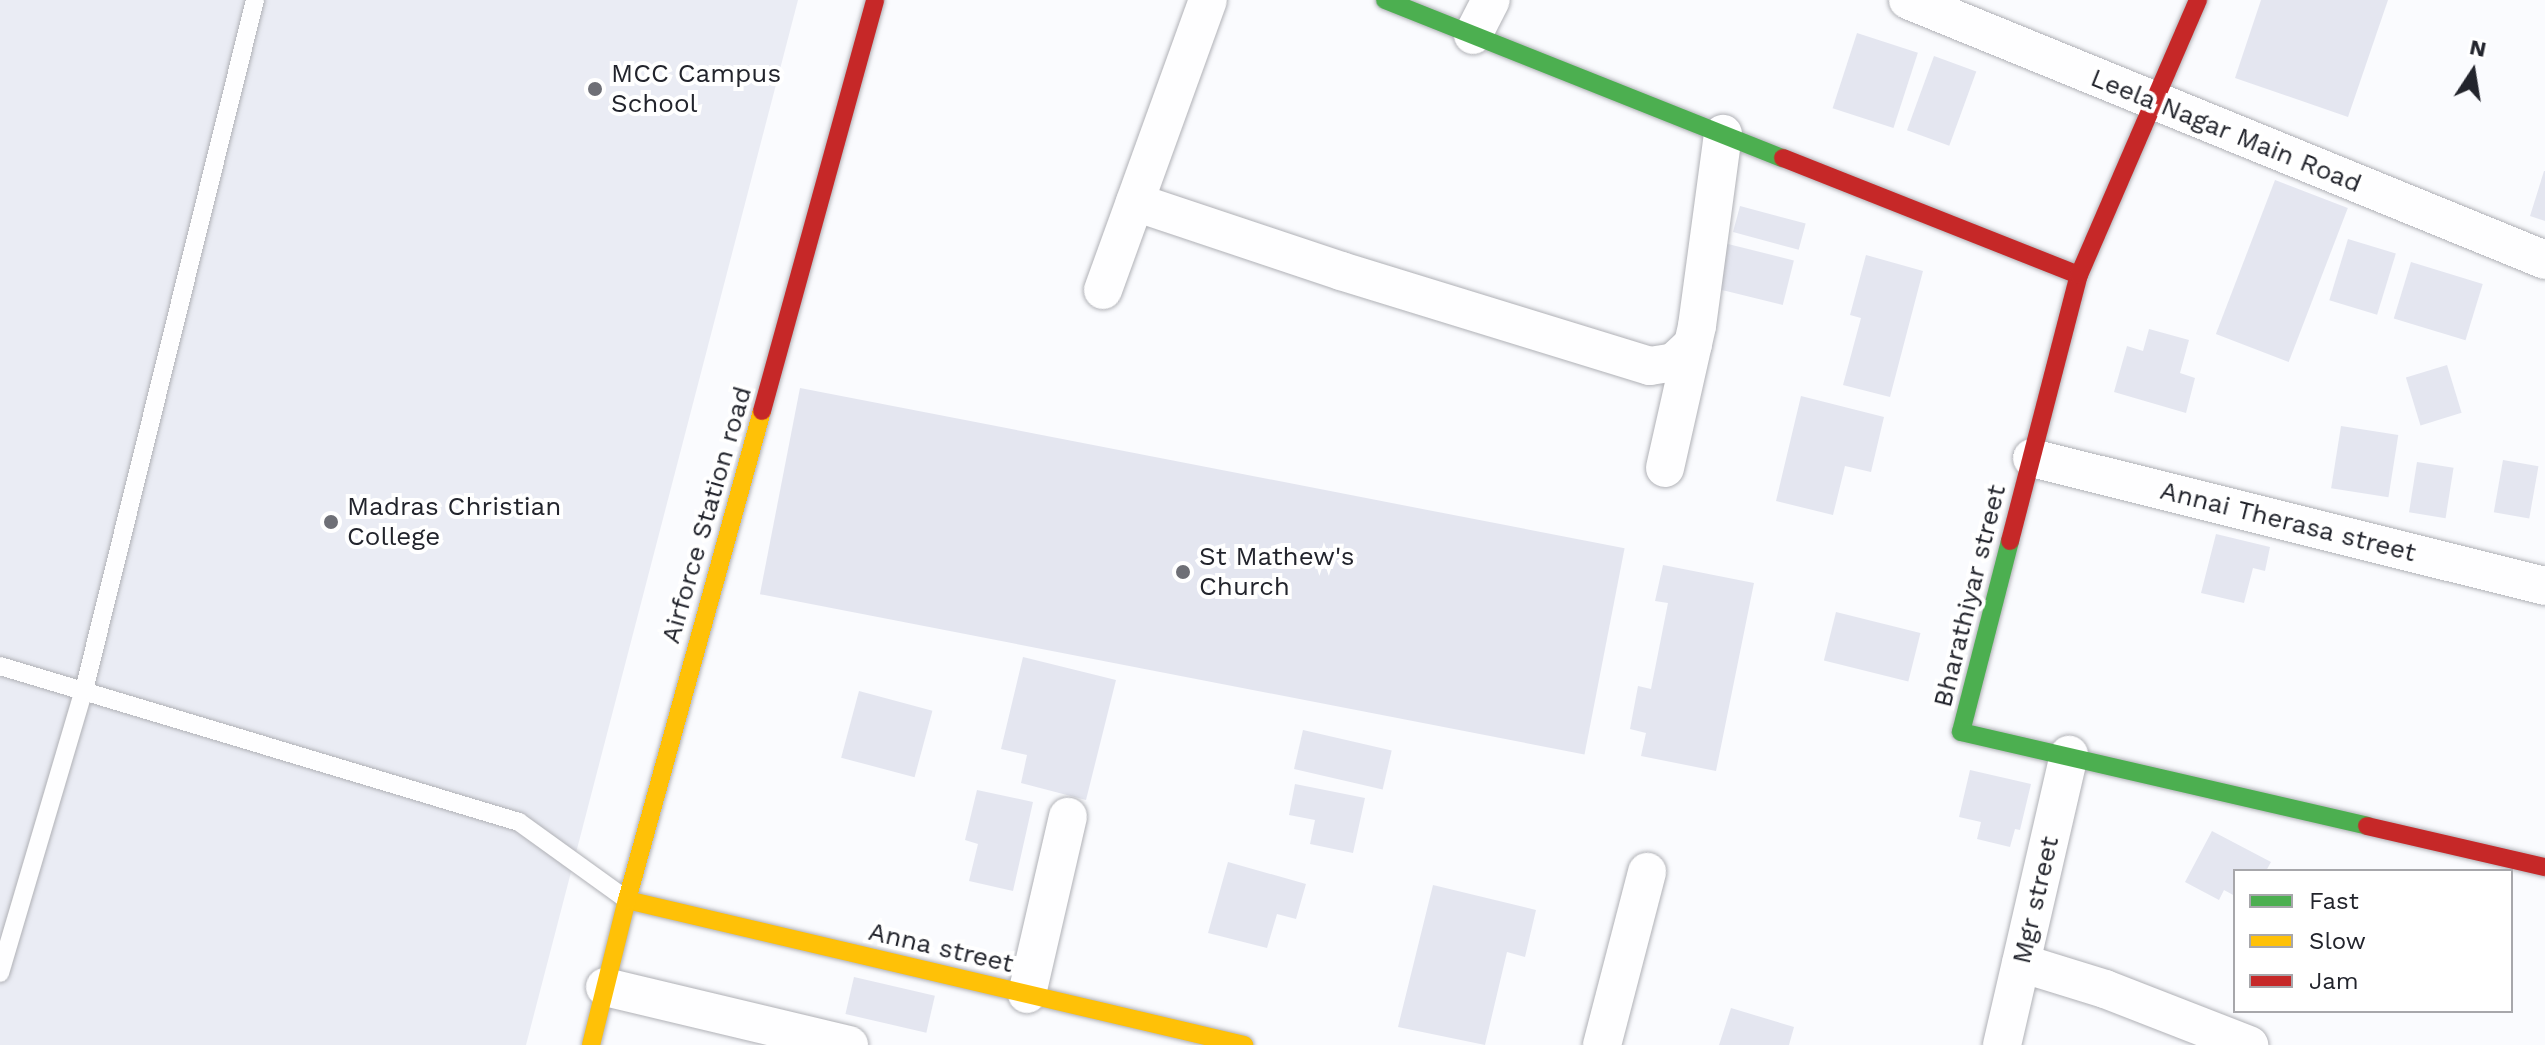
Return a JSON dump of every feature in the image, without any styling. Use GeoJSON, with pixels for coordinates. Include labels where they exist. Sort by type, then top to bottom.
{"type":"FeatureCollection","features":[{"type":"Feature","properties":{"kind":"street","name":"Airforce Station road"},"geometry":{"type":"LineString","coordinates":[[591,1045],[627,900],[875,0]]}},
{"type":"Feature","properties":{"kind":"street"},"geometry":{"type":"LineString","coordinates":[[1103,290],[1208,0]]}},
{"type":"Feature","properties":{"kind":"street"},"geometry":{"type":"LineString","coordinates":[[1385,0],[2079,275]]}},
{"type":"Feature","properties":{"kind":"street"},"geometry":{"type":"LineString","coordinates":[[1473,35],[1491,0]]}},
{"type":"Feature","properties":{"kind":"street","name":"Leela Nagar Main Road"},"geometry":{"type":"LineString","coordinates":[[1908,0],[2545,260]]}},
{"type":"Feature","properties":{"kind":"street","name":"Bharathiyar street"},"geometry":{"type":"LineString","coordinates":[[2198,0],[2079,275],[1961,732],[2545,867]]}},
{"type":"Feature","properties":{"kind":"street"},"geometry":{"type":"LineString","coordinates":[[1665,468],[1693,344],[1723,134]]}},
{"type":"Feature","properties":{"kind":"street"},"geometry":{"type":"LineString","coordinates":[[1135,202],[1341,271],[1650,366],[1674,362],[1693,344]]}},
{"type":"Feature","properties":{"kind":"street","name":"Annai Therasa street"},"geometry":{"type":"LineString","coordinates":[[2032,458],[2545,586]]}},
{"type":"Feature","properties":{"kind":"street","name":"Mgr street"},"geometry":{"type":"LineString","coordinates":[[2002,1045],[2069,755]]}},
{"type":"Feature","properties":{"kind":"street"},"geometry":{"type":"LineString","coordinates":[[1027,994],[1068,817]]}},
{"type":"Feature","properties":{"kind":"street"},"geometry":{"type":"LineString","coordinates":[[1602,1045],[1647,872]]}},
{"type":"Feature","properties":{"kind":"street","name":"Anna street"},"geometry":{"type":"LineString","coordinates":[[627,900],[1027,994],[1181,1038],[1244,1045]]}},
{"type":"Feature","properties":{"kind":"street"},"geometry":{"type":"LineString","coordinates":[[2021,963],[2105,989],[2249,1045]]}},
{"type":"Feature","properties":{"kind":"street"},"geometry":{"type":"LineString","coordinates":[[605,987],[849,1045]]}},
{"type":"Feature","properties":{"kind":"lane"},"geometry":{"type":"LineString","coordinates":[[0,973],[84,690],[255,0]]}},
{"type":"Feature","properties":{"kind":"lane"},"geometry":{"type":"LineString","coordinates":[[0,666],[519,822],[627,900]]}},
{"type":"Feature","properties":{"kind":"shaded area","name":"Madras Christian College"},"geometry":{"type":"Polygon","coordinates":[[[0,0],[798,0],[526,1045],[0,1045],[0,0]]]}},
{"type":"Feature","properties":{"kind":"building"},"geometry":{"type":"Polygon","coordinates":[[[2261,0],[2388,0],[2348,117],[2235,78],[2261,0]]]}},
{"type":"Feature","properties":{"kind":"building"},"geometry":{"type":"Polygon","coordinates":[[[1857,33],[1918,53],[1893,128],[1833,108],[1857,33]]]}},
{"type":"Feature","properties":{"kind":"building"},"geometry":{"type":"Polygon","coordinates":[[[1934,56],[1976,71],[1949,146],[1907,130],[1934,56]]]}},
{"type":"Feature","properties":{"kind":"building"},"geometry":{"type":"Polygon","coordinates":[[[2545,171],[2545,221],[2530,216],[2545,171]]]}},
{"type":"Feature","properties":{"kind":"building"},"geometry":{"type":"Polygon","coordinates":[[[2275,180],[2348,208],[2289,362],[2216,334],[2275,180]]]}},
{"type":"Feature","properties":{"kind":"building"},"geometry":{"type":"Polygon","coordinates":[[[1740,206],[1806,224],[1799,250],[1733,232],[1740,206]]]}},
{"type":"Feature","properties":{"kind":"building"},"geometry":{"type":"Polygon","coordinates":[[[2348,239],[2396,254],[2377,315],[2329,300],[2348,239]]]}},
{"type":"Feature","properties":{"kind":"building"},"geometry":{"type":"Polygon","coordinates":[[[1724,243],[1794,260],[1783,305],[1713,288],[1724,243]]]}},
{"type":"Feature","properties":{"kind":"building"},"geometry":{"type":"Polygon","coordinates":[[[1866,255],[1923,271],[1890,397],[1843,385],[1861,318],[1850,315],[1866,255]]]}},
{"type":"Feature","properties":{"kind":"building"},"geometry":{"type":"Polygon","coordinates":[[[2411,262],[2483,284],[2465,340],[2394,318],[2411,262]]]}},
{"type":"Feature","properties":{"kind":"building"},"geometry":{"type":"Polygon","coordinates":[[[2149,329],[2189,340],[2180,373],[2195,378],[2186,413],[2114,392],[2127,346],[2143,351],[2149,329]]]}},
{"type":"Feature","properties":{"kind":"building"},"geometry":{"type":"Polygon","coordinates":[[[2447,365],[2462,413],[2420,425],[2406,378],[2447,365]]]}},
{"type":"Feature","properties":{"kind":"building","name":"St Mathew's Church"},"geometry":{"type":"Polygon","coordinates":[[[800,388],[1625,548],[1584,754],[760,594],[800,388]]]}},
{"type":"Feature","properties":{"kind":"building"},"geometry":{"type":"Polygon","coordinates":[[[1801,396],[1884,417],[1871,472],[1845,466],[1833,515],[1776,501],[1801,396]]]}},
{"type":"Feature","properties":{"kind":"building"},"geometry":{"type":"Polygon","coordinates":[[[2341,426],[2398,435],[2388,497],[2331,488],[2341,426]]]}},
{"type":"Feature","properties":{"kind":"building"},"geometry":{"type":"Polygon","coordinates":[[[2503,460],[2538,466],[2529,518],[2494,512],[2503,460]]]}},
{"type":"Feature","properties":{"kind":"building"},"geometry":{"type":"Polygon","coordinates":[[[2417,462],[2454,468],[2446,518],[2409,512],[2417,462]]]}},
{"type":"Feature","properties":{"kind":"building"},"geometry":{"type":"Polygon","coordinates":[[[2216,534],[2270,547],[2265,571],[2253,568],[2244,603],[2201,593],[2216,534]]]}},
{"type":"Feature","properties":{"kind":"building"},"geometry":{"type":"Polygon","coordinates":[[[1663,565],[1754,583],[1716,771],[1641,756],[1646,733],[1630,729],[1638,686],[1651,689],[1668,603],[1655,601],[1663,565]]]}},
{"type":"Feature","properties":{"kind":"building"},"geometry":{"type":"Polygon","coordinates":[[[1836,612],[1920,633],[1908,682],[1824,661],[1836,612]]]}},
{"type":"Feature","properties":{"kind":"building"},"geometry":{"type":"Polygon","coordinates":[[[1023,657],[1116,680],[1086,800],[1021,783],[1027,755],[1001,749],[1023,657]]]}},
{"type":"Feature","properties":{"kind":"building"},"geometry":{"type":"Polygon","coordinates":[[[859,691],[932,711],[915,777],[841,758],[859,691]]]}},
{"type":"Feature","properties":{"kind":"building"},"geometry":{"type":"Polygon","coordinates":[[[1303,730],[1392,750],[1383,789],[1294,769],[1303,730]]]}},
{"type":"Feature","properties":{"kind":"building"},"geometry":{"type":"Polygon","coordinates":[[[1970,770],[2031,784],[2020,830],[2015,829],[2010,847],[1977,839],[1981,822],[1959,817],[1970,770]]]}},
{"type":"Feature","properties":{"kind":"building"},"geometry":{"type":"Polygon","coordinates":[[[1295,784],[1365,798],[1353,853],[1310,844],[1315,820],[1289,815],[1295,784]]]}},
{"type":"Feature","properties":{"kind":"building"},"geometry":{"type":"Polygon","coordinates":[[[977,790],[1033,802],[1013,891],[969,881],[978,844],[965,840],[977,790]]]}},
{"type":"Feature","properties":{"kind":"building"},"geometry":{"type":"Polygon","coordinates":[[[2212,831],[2271,862],[2267,869],[2233,869],[2233,895],[2224,890],[2219,900],[2185,882],[2212,831]]]}},
{"type":"Feature","properties":{"kind":"building"},"geometry":{"type":"Polygon","coordinates":[[[1228,862],[1306,884],[1296,919],[1277,914],[1267,948],[1208,933],[1228,862]]]}},
{"type":"Feature","properties":{"kind":"building"},"geometry":{"type":"Polygon","coordinates":[[[1433,885],[1536,910],[1525,957],[1507,952],[1485,1045],[1398,1027],[1433,885]]]}},
{"type":"Feature","properties":{"kind":"building"},"geometry":{"type":"Polygon","coordinates":[[[854,977],[935,996],[926,1033],[845,1014],[854,977]]]}},
{"type":"Feature","properties":{"kind":"building"},"geometry":{"type":"Polygon","coordinates":[[[1731,1008],[1794,1027],[1789,1045],[1719,1045],[1731,1008]]]}},
{"type":"Feature","properties":{"kind":"traffic: fast"},"geometry":{"type":"LineString","coordinates":[[1385,0],[1783,158]]}},
{"type":"Feature","properties":{"kind":"traffic: fast"},"geometry":{"type":"LineString","coordinates":[[2010,541],[1961,732],[2367,826]]}},
{"type":"Feature","properties":{"kind":"traffic: slow"},"geometry":{"type":"LineString","coordinates":[[591,1045],[627,900],[762,411]]}},
{"type":"Feature","properties":{"kind":"traffic: slow"},"geometry":{"type":"LineString","coordinates":[[627,900],[1244,1045]]}},
{"type":"Feature","properties":{"kind":"traffic: jam"},"geometry":{"type":"LineString","coordinates":[[762,411],[875,0]]}},
{"type":"Feature","properties":{"kind":"traffic: jam"},"geometry":{"type":"LineString","coordinates":[[2010,541],[2079,275],[2198,0]]}},
{"type":"Feature","properties":{"kind":"traffic: jam"},"geometry":{"type":"LineString","coordinates":[[1783,158],[2079,275]]}},
{"type":"Feature","properties":{"kind":"traffic: jam"},"geometry":{"type":"LineString","coordinates":[[2367,826],[2545,867]]}},
{"type":"Feature","properties":{"kind":"place","name":"MCC Campus School"},"geometry":{"type":"Point","coordinates":[595,89]}},
{"type":"Feature","properties":{"kind":"place","name":"Madras Christian College"},"geometry":{"type":"Point","coordinates":[331,522]}},
{"type":"Feature","properties":{"kind":"place","name":"St Mathew's Church"},"geometry":{"type":"Point","coordinates":[1183,572]}}]}
